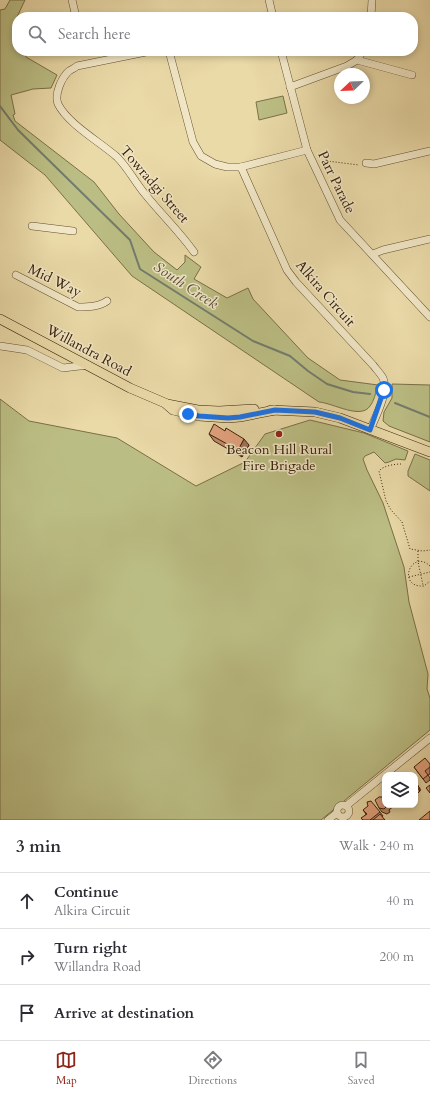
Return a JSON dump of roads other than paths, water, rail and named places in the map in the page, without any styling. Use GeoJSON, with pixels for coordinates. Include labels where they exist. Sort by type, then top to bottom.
{"type":"FeatureCollection","features":[{"type":"Feature","properties":{"kind":"main road","name":"Willandra Road"},"geometry":{"type":"LineString","coordinates":[[0,319],[130,388],[165,404],[173,410],[216,418],[240,417],[275,410],[327,414],[430,452]]}},
{"type":"Feature","properties":{"kind":"street"},"geometry":{"type":"LineString","coordinates":[[72,0],[75,12]]}},
{"type":"Feature","properties":{"kind":"street"},"geometry":{"type":"LineString","coordinates":[[269,0],[272,12]]}},
{"type":"Feature","properties":{"kind":"street"},"geometry":{"type":"LineString","coordinates":[[371,12],[372,0]]}},
{"type":"Feature","properties":{"kind":"street","name":"Towradgi Street"},"geometry":{"type":"LineString","coordinates":[[126,56],[77,66],[69,71],[58,90],[57,102],[64,114],[117,157],[145,194],[183,236],[194,252]]}},
{"type":"Feature","properties":{"kind":"street"},"geometry":{"type":"LineString","coordinates":[[170,56],[193,142],[202,156],[215,164],[227,167],[241,167],[307,150]]}},
{"type":"Feature","properties":{"kind":"street","name":"Parr Parade"},"geometry":{"type":"LineString","coordinates":[[282,56],[307,150],[340,220],[430,317]]}},
{"type":"Feature","properties":{"kind":"street"},"geometry":{"type":"LineString","coordinates":[[290,86],[347,66],[357,60],[360,56]]}},
{"type":"Feature","properties":{"kind":"street"},"geometry":{"type":"LineString","coordinates":[[357,60],[412,74]]}},
{"type":"Feature","properties":{"kind":"street"},"geometry":{"type":"LineString","coordinates":[[366,163],[374,164],[430,151]]}},
{"type":"Feature","properties":{"kind":"street","name":"Alkira Circuit"},"geometry":{"type":"LineString","coordinates":[[241,167],[287,270],[296,282],[382,376],[384,395],[370,430]]}},
{"type":"Feature","properties":{"kind":"street"},"geometry":{"type":"LineString","coordinates":[[32,226],[73,231]]}},
{"type":"Feature","properties":{"kind":"street"},"geometry":{"type":"LineString","coordinates":[[373,254],[383,250],[430,239]]}},
{"type":"Feature","properties":{"kind":"street","name":"Mid Way"},"geometry":{"type":"LineString","coordinates":[[16,275],[78,307],[95,306],[107,301]]}},
{"type":"Feature","properties":{"kind":"street"},"geometry":{"type":"LineString","coordinates":[[0,346],[27,350],[63,368],[88,365]]}},
{"type":"Feature","properties":{"kind":"street"},"geometry":{"type":"LineString","coordinates":[[346,806],[430,738]]}},
{"type":"Feature","properties":{"kind":"street"},"geometry":{"type":"LineString","coordinates":[[340,805],[346,806],[349,809],[348,818],[337,814],[336,809],[340,805]]}},
{"type":"Feature","properties":{"kind":"street"},"geometry":{"type":"LineString","coordinates":[[328,820],[337,814]]}},
{"type":"Feature","properties":{"kind":"waterway","name":"South Creek"},"geometry":{"type":"LineString","coordinates":[[0,106],[18,130],[130,240],[140,269],[253,341],[290,356],[327,384],[353,392],[370,394]]}},
{"type":"Feature","properties":{"kind":"waterway","name":"South Creek"},"geometry":{"type":"LineString","coordinates":[[395,403],[430,417]]}},
{"type":"Feature","properties":{"kind":"place","name":"Beacon Hill Rural Fire Brigade"},"geometry":{"type":"Point","coordinates":[279,434]}}]}
